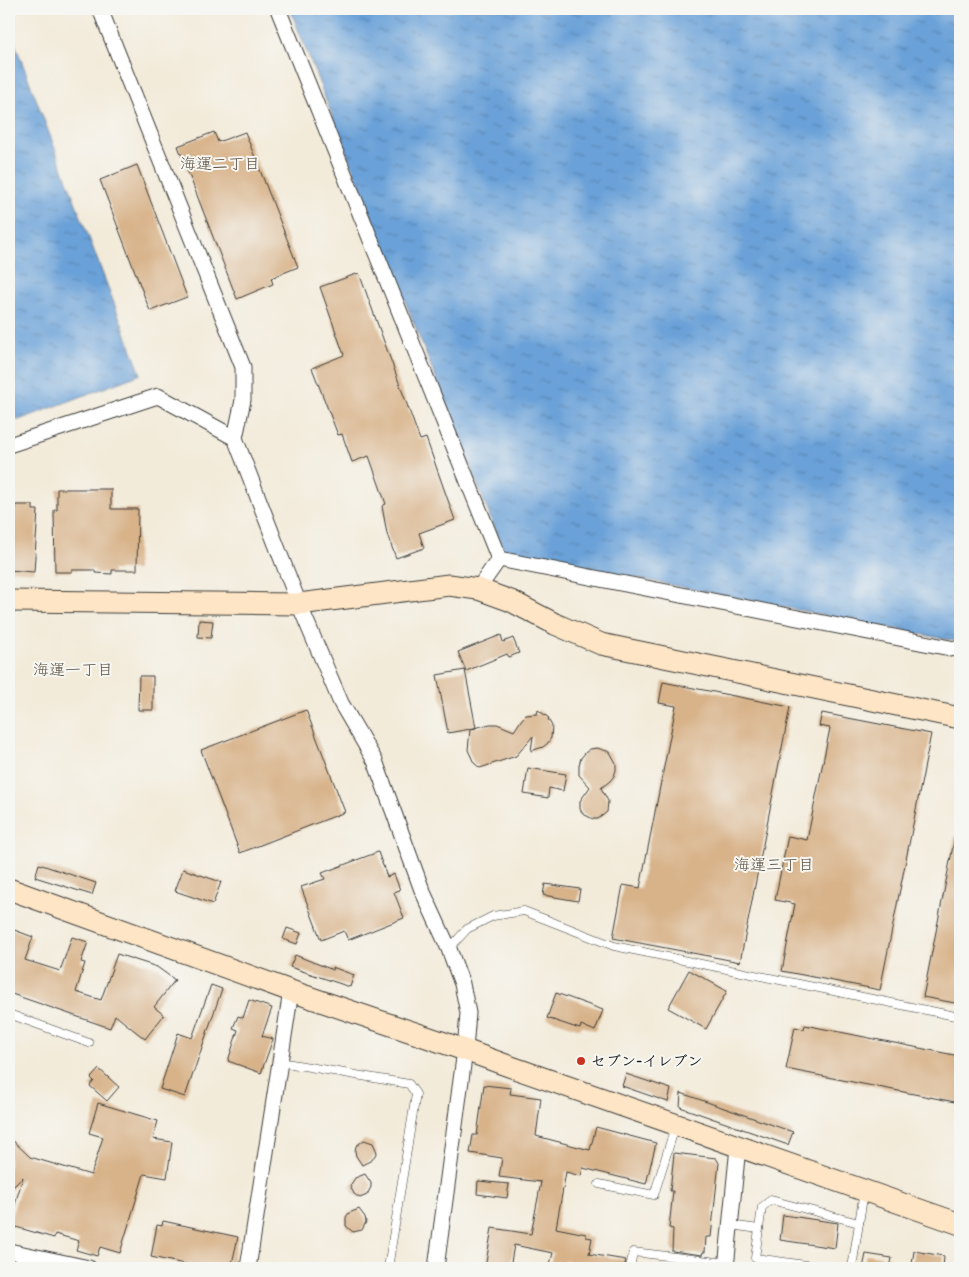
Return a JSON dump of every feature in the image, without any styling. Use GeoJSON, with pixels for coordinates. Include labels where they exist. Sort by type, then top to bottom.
{"type":"FeatureCollection","features":[{"type":"Feature","properties":{"kind":"street"},"geometry":{"type":"LineString","coordinates":[[100,9],[243,367],[243,400],[235,438],[299,604],[342,703],[375,762],[422,890],[462,984],[468,1013],[465,1050],[436,1268]]}},
{"type":"Feature","properties":{"kind":"street"},"geometry":{"type":"LineString","coordinates":[[278,9],[499,559]]}},
{"type":"Feature","properties":{"kind":"street"},"geometry":{"type":"LineString","coordinates":[[9,445],[158,396],[235,438]]}},
{"type":"Feature","properties":{"kind":"street"},"geometry":{"type":"LineString","coordinates":[[478,589],[499,559]]}},
{"type":"Feature","properties":{"kind":"street"},"geometry":{"type":"LineString","coordinates":[[499,559],[960,650]]}},
{"type":"Feature","properties":{"kind":"street"},"geometry":{"type":"LineString","coordinates":[[9,601],[299,604],[449,585],[478,589],[511,601],[555,624],[601,644],[960,718]]}},
{"type":"Feature","properties":{"kind":"street"},"geometry":{"type":"LineString","coordinates":[[9,889],[291,991],[465,1050],[960,1224]]}},
{"type":"Feature","properties":{"kind":"street"},"geometry":{"type":"LineString","coordinates":[[248,1268],[291,991]]}},
{"type":"Feature","properties":{"kind":"street"},"geometry":{"type":"LineString","coordinates":[[726,1266],[738,1147]]}},
{"type":"Feature","properties":{"kind":"street"},"geometry":{"type":"LineString","coordinates":[[9,1251],[88,1268]]}},
{"type":"Feature","properties":{"kind":"lane"},"geometry":{"type":"LineString","coordinates":[[448,949],[467,929],[493,916],[524,911],[614,946],[960,1017]]}},
{"type":"Feature","properties":{"kind":"lane"},"geometry":{"type":"LineString","coordinates":[[9,1014],[89,1043]]}},
{"type":"Feature","properties":{"kind":"lane"},"geometry":{"type":"LineString","coordinates":[[280,1062],[409,1084],[416,1094],[388,1268]]}},
{"type":"Feature","properties":{"kind":"lane"},"geometry":{"type":"LineString","coordinates":[[599,1184],[654,1195],[676,1125]]}},
{"type":"Feature","properties":{"kind":"lane"},"geometry":{"type":"LineString","coordinates":[[852,1268],[864,1191]]}},
{"type":"Feature","properties":{"kind":"lane"},"geometry":{"type":"LineString","coordinates":[[827,1268],[756,1258],[762,1207],[772,1200],[859,1223]]}},
{"type":"Feature","properties":{"kind":"lane"},"geometry":{"type":"LineString","coordinates":[[730,1225],[759,1229]]}},
{"type":"Feature","properties":{"kind":"lane"},"geometry":{"type":"LineString","coordinates":[[630,1268],[633,1252],[726,1266]]}},
{"type":"Feature","properties":{"kind":"water"},"geometry":{"type":"Polygon","coordinates":[[[290,9],[960,9],[960,642],[504,552],[290,9]]]}},
{"type":"Feature","properties":{"kind":"water"},"geometry":{"type":"Polygon","coordinates":[[[9,28],[141,374],[19,420],[9,420],[9,28]]]}},
{"type":"Feature","properties":{"kind":"building"},"geometry":{"type":"Polygon","coordinates":[[[214,132],[218,142],[245,132],[298,267],[271,278],[273,284],[237,299],[178,146],[214,132]]]}},
{"type":"Feature","properties":{"kind":"building"},"geometry":{"type":"Polygon","coordinates":[[[137,165],[187,297],[150,311],[100,180],[137,165]]]}},
{"type":"Feature","properties":{"kind":"building"},"geometry":{"type":"Polygon","coordinates":[[[359,273],[420,440],[426,438],[455,520],[419,533],[424,548],[396,558],[387,534],[382,506],[386,504],[369,456],[352,462],[342,434],[338,435],[312,368],[344,355],[320,287],[359,273]]]}},
{"type":"Feature","properties":{"kind":"building"},"geometry":{"type":"Polygon","coordinates":[[[57,489],[111,489],[111,509],[138,509],[137,570],[112,570],[112,574],[95,573],[95,570],[55,572],[54,510],[57,510],[57,489]]]}},
{"type":"Feature","properties":{"kind":"building"},"geometry":{"type":"Polygon","coordinates":[[[16,505],[33,505],[33,510],[38,510],[34,572],[9,570],[9,509],[16,509],[16,505]]]}},
{"type":"Feature","properties":{"kind":"building"},"geometry":{"type":"Polygon","coordinates":[[[199,620],[213,621],[211,638],[198,637],[199,620]]]}},
{"type":"Feature","properties":{"kind":"building"},"geometry":{"type":"Polygon","coordinates":[[[501,635],[503,642],[513,638],[519,653],[509,657],[507,654],[466,671],[458,652],[501,635]]]}},
{"type":"Feature","properties":{"kind":"building"},"geometry":{"type":"Polygon","coordinates":[[[465,670],[476,728],[448,733],[437,675],[465,670]]]}},
{"type":"Feature","properties":{"kind":"building"},"geometry":{"type":"Polygon","coordinates":[[[139,676],[153,676],[153,710],[138,710],[139,676]]]}},
{"type":"Feature","properties":{"kind":"building"},"geometry":{"type":"Polygon","coordinates":[[[663,682],[790,707],[740,962],[613,938],[623,885],[640,888],[676,706],[659,703],[663,682]]]}},
{"type":"Feature","properties":{"kind":"building"},"geometry":{"type":"Polygon","coordinates":[[[306,710],[345,812],[240,853],[201,750],[306,710]]]}},
{"type":"Feature","properties":{"kind":"building"},"geometry":{"type":"Polygon","coordinates":[[[538,710],[549,718],[552,726],[551,738],[548,743],[531,751],[533,736],[516,756],[480,768],[474,763],[468,750],[470,729],[497,724],[514,731],[526,715],[537,714],[538,710]]]}},
{"type":"Feature","properties":{"kind":"building"},"geometry":{"type":"Polygon","coordinates":[[[822,713],[931,734],[880,990],[782,971],[795,904],[775,900],[788,836],[807,840],[830,728],[819,726],[822,713]]]}},
{"type":"Feature","properties":{"kind":"building"},"geometry":{"type":"Polygon","coordinates":[[[597,748],[610,752],[616,763],[616,770],[610,781],[601,788],[608,801],[607,812],[598,819],[593,819],[583,814],[580,809],[580,801],[590,787],[579,775],[579,765],[585,753],[590,749],[597,748]]]}},
{"type":"Feature","properties":{"kind":"building"},"geometry":{"type":"Polygon","coordinates":[[[528,768],[566,774],[563,791],[549,788],[548,798],[524,794],[528,768]]]}},
{"type":"Feature","properties":{"kind":"building"},"geometry":{"type":"Polygon","coordinates":[[[955,836],[960,837],[960,1004],[923,997],[955,836]]]}},
{"type":"Feature","properties":{"kind":"building"},"geometry":{"type":"Polygon","coordinates":[[[378,852],[387,877],[394,874],[400,890],[394,892],[404,918],[348,940],[344,931],[321,940],[301,887],[325,879],[322,873],[378,852]]]}},
{"type":"Feature","properties":{"kind":"building"},"geometry":{"type":"Polygon","coordinates":[[[39,864],[96,883],[92,895],[35,877],[39,864]]]}},
{"type":"Feature","properties":{"kind":"building"},"geometry":{"type":"Polygon","coordinates":[[[183,869],[221,882],[213,904],[175,891],[183,869]]]}},
{"type":"Feature","properties":{"kind":"building"},"geometry":{"type":"Polygon","coordinates":[[[545,884],[580,889],[578,901],[543,895],[545,884]]]}},
{"type":"Feature","properties":{"kind":"building"},"geometry":{"type":"Polygon","coordinates":[[[9,928],[33,937],[25,960],[60,971],[72,937],[88,942],[81,962],[85,963],[76,992],[101,1000],[117,954],[157,967],[175,980],[154,1007],[164,1015],[145,1039],[115,1015],[110,1028],[9,993],[9,928]]]}},
{"type":"Feature","properties":{"kind":"building"},"geometry":{"type":"Polygon","coordinates":[[[287,928],[301,933],[297,944],[283,939],[287,928]]]}},
{"type":"Feature","properties":{"kind":"building"},"geometry":{"type":"Polygon","coordinates":[[[295,955],[333,970],[332,967],[354,975],[350,987],[290,967],[295,955]]]}},
{"type":"Feature","properties":{"kind":"building"},"geometry":{"type":"Polygon","coordinates":[[[689,970],[727,991],[706,1029],[668,1008],[689,970]]]}},
{"type":"Feature","properties":{"kind":"building"},"geometry":{"type":"Polygon","coordinates":[[[211,985],[222,989],[185,1097],[160,1089],[178,1033],[192,1038],[211,985]]]}},
{"type":"Feature","properties":{"kind":"building"},"geometry":{"type":"Polygon","coordinates":[[[556,993],[603,1010],[595,1031],[581,1025],[580,1029],[547,1018],[556,993]]]}},
{"type":"Feature","properties":{"kind":"building"},"geometry":{"type":"Polygon","coordinates":[[[249,1000],[272,1008],[262,1036],[273,1039],[261,1073],[228,1061],[238,1030],[233,1028],[238,1016],[243,1018],[249,1000]]]}},
{"type":"Feature","properties":{"kind":"building"},"geometry":{"type":"Polygon","coordinates":[[[805,1025],[959,1056],[960,1103],[786,1069],[795,1027],[804,1029],[805,1025]]]}},
{"type":"Feature","properties":{"kind":"building"},"geometry":{"type":"Polygon","coordinates":[[[99,1069],[119,1087],[107,1101],[90,1086],[94,1081],[91,1078],[99,1069]]]}},
{"type":"Feature","properties":{"kind":"building"},"geometry":{"type":"Polygon","coordinates":[[[626,1074],[671,1089],[668,1102],[622,1086],[626,1074]]]}},
{"type":"Feature","properties":{"kind":"building"},"geometry":{"type":"Polygon","coordinates":[[[484,1085],[511,1088],[510,1094],[541,1098],[536,1136],[590,1150],[596,1127],[656,1143],[646,1184],[583,1168],[581,1176],[566,1172],[556,1228],[586,1234],[586,1237],[592,1238],[589,1254],[626,1260],[624,1268],[588,1268],[589,1266],[565,1261],[564,1268],[549,1268],[553,1253],[514,1245],[510,1268],[485,1268],[492,1228],[531,1234],[541,1182],[499,1177],[502,1158],[470,1153],[473,1135],[477,1135],[484,1085]]]}},
{"type":"Feature","properties":{"kind":"building"},"geometry":{"type":"Polygon","coordinates":[[[681,1093],[793,1132],[788,1145],[680,1107],[681,1093]]]}},
{"type":"Feature","properties":{"kind":"building"},"geometry":{"type":"Polygon","coordinates":[[[98,1103],[158,1121],[153,1139],[172,1142],[167,1178],[144,1174],[120,1253],[100,1247],[97,1256],[76,1250],[79,1241],[55,1234],[54,1238],[9,1225],[23,1177],[9,1191],[9,1137],[30,1157],[91,1175],[103,1137],[89,1133],[98,1103]]]}},
{"type":"Feature","properties":{"kind":"building"},"geometry":{"type":"Polygon","coordinates":[[[364,1140],[373,1143],[377,1152],[372,1160],[362,1165],[355,1151],[356,1146],[364,1140]]]}},
{"type":"Feature","properties":{"kind":"building"},"geometry":{"type":"Polygon","coordinates":[[[674,1153],[716,1158],[719,1163],[711,1237],[706,1237],[705,1252],[702,1255],[672,1251],[673,1229],[669,1228],[673,1191],[670,1191],[674,1153]]]}},
{"type":"Feature","properties":{"kind":"building"},"geometry":{"type":"Polygon","coordinates":[[[365,1174],[371,1183],[371,1187],[367,1195],[360,1198],[354,1194],[350,1186],[355,1178],[365,1174]]]}},
{"type":"Feature","properties":{"kind":"building"},"geometry":{"type":"Polygon","coordinates":[[[478,1181],[509,1184],[507,1198],[477,1194],[478,1181]]]}},
{"type":"Feature","properties":{"kind":"building"},"geometry":{"type":"Polygon","coordinates":[[[359,1209],[366,1222],[362,1230],[353,1232],[346,1226],[346,1217],[349,1213],[359,1209]]]}},
{"type":"Feature","properties":{"kind":"building"},"geometry":{"type":"Polygon","coordinates":[[[783,1215],[838,1223],[835,1248],[780,1240],[783,1215]]]}},
{"type":"Feature","properties":{"kind":"building"},"geometry":{"type":"Polygon","coordinates":[[[163,1221],[238,1237],[231,1268],[204,1268],[151,1257],[157,1225],[162,1226],[163,1221]]]}},
{"type":"Feature","properties":{"kind":"building"},"geometry":{"type":"Polygon","coordinates":[[[914,1251],[944,1256],[943,1268],[927,1268],[912,1264],[914,1251]]]}},
{"type":"Feature","properties":{"kind":"building"},"geometry":{"type":"Polygon","coordinates":[[[866,1254],[892,1258],[890,1268],[863,1268],[866,1254]]]}},
{"type":"Feature","properties":{"kind":"building"},"geometry":{"type":"Polygon","coordinates":[[[671,1262],[702,1266],[701,1268],[670,1268],[671,1262]]]}},
{"type":"Feature","properties":{"kind":"place","name":"セブン-イレブン"},"geometry":{"type":"Point","coordinates":[581,1061]}},
{"type":"Feature","properties":{"kind":"district","name":"海運二丁目"},"geometry":{"type":"Point","coordinates":[220,163]}},
{"type":"Feature","properties":{"kind":"district","name":"海運一丁目"},"geometry":{"type":"Point","coordinates":[73,669]}},
{"type":"Feature","properties":{"kind":"district","name":"海運三丁目"},"geometry":{"type":"Point","coordinates":[774,864]}}]}
